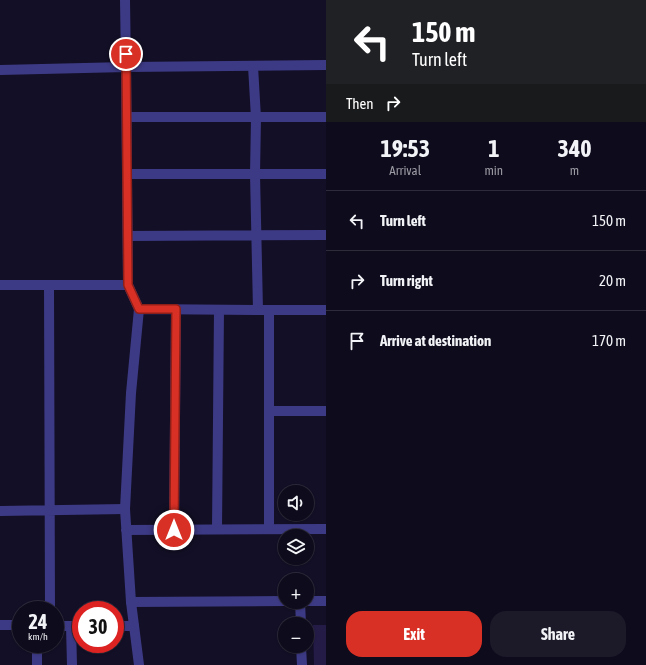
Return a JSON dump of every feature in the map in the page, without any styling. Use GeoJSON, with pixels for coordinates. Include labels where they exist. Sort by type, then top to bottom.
{"type":"FeatureCollection","features":[{"type":"Feature","properties":{"kind":"street"},"geometry":{"type":"LineString","coordinates":[[125,0],[128,285],[139,309],[131,393],[125,509],[131,602],[138,665]]}},
{"type":"Feature","properties":{"kind":"street"},"geometry":{"type":"LineString","coordinates":[[0,70],[326,65]]}},
{"type":"Feature","properties":{"kind":"street"},"geometry":{"type":"LineString","coordinates":[[253,66],[256,118],[255,174],[258,310]]}},
{"type":"Feature","properties":{"kind":"street"},"geometry":{"type":"LineString","coordinates":[[127,117],[326,117]]}},
{"type":"Feature","properties":{"kind":"street"},"geometry":{"type":"LineString","coordinates":[[127,174],[326,174]]}},
{"type":"Feature","properties":{"kind":"street"},"geometry":{"type":"LineString","coordinates":[[128,236],[326,235]]}},
{"type":"Feature","properties":{"kind":"street"},"geometry":{"type":"LineString","coordinates":[[0,285],[128,285]]}},
{"type":"Feature","properties":{"kind":"street"},"geometry":{"type":"LineString","coordinates":[[49,285],[50,601]]}},
{"type":"Feature","properties":{"kind":"street"},"geometry":{"type":"LineString","coordinates":[[139,309],[326,310]]}},
{"type":"Feature","properties":{"kind":"street"},"geometry":{"type":"LineString","coordinates":[[174,530],[176,309]]}},
{"type":"Feature","properties":{"kind":"street"},"geometry":{"type":"LineString","coordinates":[[217,529],[220,310]]}},
{"type":"Feature","properties":{"kind":"street"},"geometry":{"type":"LineString","coordinates":[[269,310],[269,529]]}},
{"type":"Feature","properties":{"kind":"street"},"geometry":{"type":"LineString","coordinates":[[269,411],[326,411]]}},
{"type":"Feature","properties":{"kind":"street"},"geometry":{"type":"LineString","coordinates":[[0,511],[125,509]]}},
{"type":"Feature","properties":{"kind":"street"},"geometry":{"type":"LineString","coordinates":[[126,530],[326,529]]}},
{"type":"Feature","properties":{"kind":"street"},"geometry":{"type":"LineString","coordinates":[[131,602],[278,601]]}},
{"type":"Feature","properties":{"kind":"street"},"geometry":{"type":"LineString","coordinates":[[314,601],[326,601]]}},
{"type":"Feature","properties":{"kind":"street"},"geometry":{"type":"LineString","coordinates":[[0,625],[12,625]]}},
{"type":"Feature","properties":{"kind":"street"},"geometry":{"type":"LineString","coordinates":[[124,626],[134,626]]}},
{"type":"Feature","properties":{"kind":"street"},"geometry":{"type":"LineString","coordinates":[[37,653],[37,665]]}},
{"type":"Feature","properties":{"kind":"street"},"geometry":{"type":"LineString","coordinates":[[72,665],[73,653]]}},
{"type":"Feature","properties":{"kind":"street"},"geometry":{"type":"LineString","coordinates":[[302,653],[302,665]]}},
{"type":"Feature","properties":{"kind":"building"},"geometry":{"type":"Polygon","coordinates":[[[314,625],[326,625],[326,665],[314,665],[314,625]]]}},
{"type":"Feature","properties":{"kind":"route"},"geometry":{"type":"LineString","coordinates":[[126,54],[128,285],[139,309],[176,309],[174,530]]}}]}
